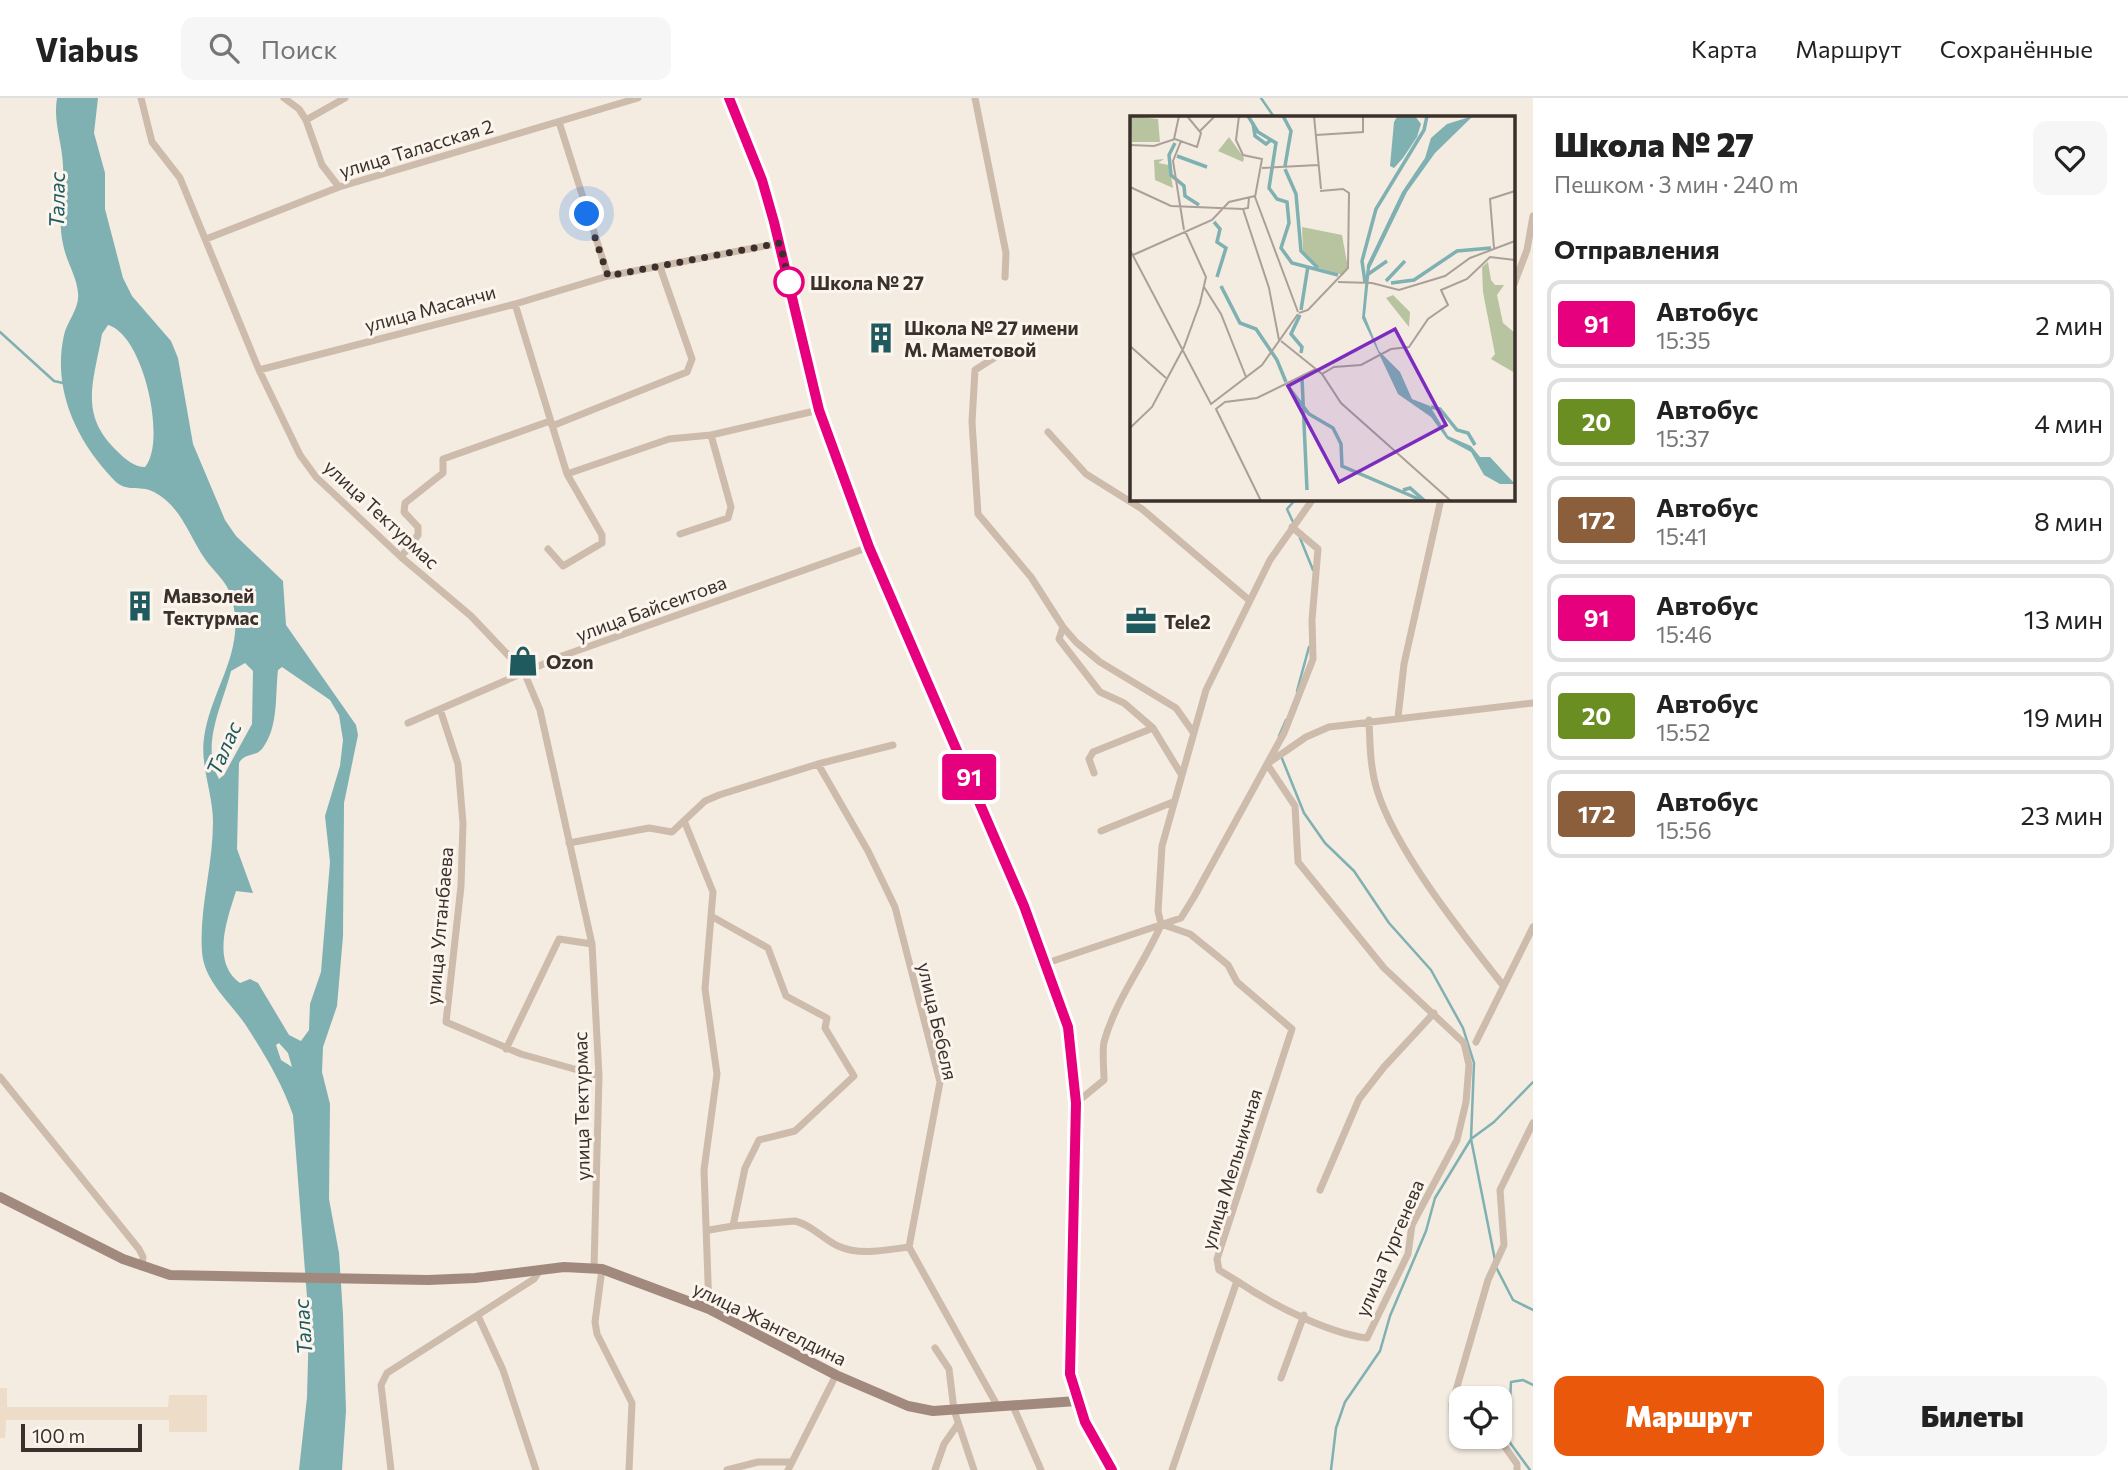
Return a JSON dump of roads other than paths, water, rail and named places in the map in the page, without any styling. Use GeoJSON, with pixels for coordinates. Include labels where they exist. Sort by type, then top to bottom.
{"type":"FeatureCollection","features":[{"type":"Feature","properties":{"kind":"main road"},"geometry":{"type":"LineString","coordinates":[[729,98],[762,180],[780,243],[819,410],[869,547],[1047,963],[1068,1027],[1076,1103],[1070,1374],[1077,1401],[1112,1470]]}},
{"type":"Feature","properties":{"kind":"street","name":"улица Тектурмас"},"geometry":{"type":"LineString","coordinates":[[141,98],[152,142],[180,178],[259,370],[300,456],[316,477],[471,616],[524,672],[540,710],[592,944],[599,1076],[597,1334],[632,1403],[629,1470]]}},
{"type":"Feature","properties":{"kind":"street"},"geometry":{"type":"LineString","coordinates":[[285,98],[299,109],[306,120],[322,165],[339,187]]}},
{"type":"Feature","properties":{"kind":"street"},"geometry":{"type":"LineString","coordinates":[[306,120],[345,98]]}},
{"type":"Feature","properties":{"kind":"street","name":"улица Таласская 2"},"geometry":{"type":"LineString","coordinates":[[206,239],[339,187],[638,98]]}},
{"type":"Feature","properties":{"kind":"street"},"geometry":{"type":"LineString","coordinates":[[975,98],[1006,253],[1005,277]]}},
{"type":"Feature","properties":{"kind":"street"},"geometry":{"type":"LineString","coordinates":[[559,122],[608,276]]}},
{"type":"Feature","properties":{"kind":"street"},"geometry":{"type":"LineString","coordinates":[[1516,279],[1527,250],[1533,216]]}},
{"type":"Feature","properties":{"kind":"street","name":"улица Масанчи"},"geometry":{"type":"LineString","coordinates":[[259,370],[515,304],[608,276],[780,243]]}},
{"type":"Feature","properties":{"kind":"street"},"geometry":{"type":"LineString","coordinates":[[401,556],[418,535],[418,527],[404,512],[405,503],[443,473],[443,459],[551,424],[687,372],[692,359],[660,267]]}},
{"type":"Feature","properties":{"kind":"street"},"geometry":{"type":"LineString","coordinates":[[515,304],[567,474],[602,535],[602,543],[563,566],[548,549]]}},
{"type":"Feature","properties":{"kind":"street"},"geometry":{"type":"LineString","coordinates":[[997,356],[975,370],[972,422],[978,514],[1031,577],[1063,627],[1100,662],[1176,708],[1193,732]]}},
{"type":"Feature","properties":{"kind":"street"},"geometry":{"type":"LineString","coordinates":[[567,474],[659,442],[711,435],[819,410]]}},
{"type":"Feature","properties":{"kind":"street"},"geometry":{"type":"LineString","coordinates":[[1048,432],[1086,474],[1142,509],[1249,600]]}},
{"type":"Feature","properties":{"kind":"street"},"geometry":{"type":"LineString","coordinates":[[680,534],[728,518],[731,507],[711,435]]}},
{"type":"Feature","properties":{"kind":"street"},"geometry":{"type":"LineString","coordinates":[[1076,1103],[1104,1080],[1104,1044],[1129,983],[1150,951],[1161,925],[1158,911],[1162,846],[1206,690],[1249,600],[1292,527],[1312,500]]}},
{"type":"Feature","properties":{"kind":"street"},"geometry":{"type":"LineString","coordinates":[[1398,717],[1404,664],[1441,500]]}},
{"type":"Feature","properties":{"kind":"street"},"geometry":{"type":"LineString","coordinates":[[1047,963],[1181,918],[1284,733],[1313,659],[1312,620],[1318,549],[1292,527]]}},
{"type":"Feature","properties":{"kind":"street","name":"улица Байсеитова"},"geometry":{"type":"LineString","coordinates":[[408,723],[562,656],[869,547]]}},
{"type":"Feature","properties":{"kind":"street"},"geometry":{"type":"LineString","coordinates":[[1063,627],[1059,639],[1064,648],[1100,692],[1124,703],[1153,728],[1181,774]]}},
{"type":"Feature","properties":{"kind":"street"},"geometry":{"type":"LineString","coordinates":[[1267,764],[1306,737],[1329,727],[1369,720],[1533,703]]}},
{"type":"Feature","properties":{"kind":"street","name":"улица Ултанбаева"},"geometry":{"type":"LineString","coordinates":[[440,709],[457,764],[463,822],[461,887],[446,1022],[506,1049]]}},
{"type":"Feature","properties":{"kind":"street"},"geometry":{"type":"LineString","coordinates":[[1369,720],[1372,768],[1383,804],[1415,863],[1502,984]]}},
{"type":"Feature","properties":{"kind":"street"},"geometry":{"type":"LineString","coordinates":[[1094,773],[1089,759],[1093,752],[1153,728]]}},
{"type":"Feature","properties":{"kind":"street"},"geometry":{"type":"LineString","coordinates":[[569,843],[649,828],[672,832],[685,823],[705,801],[818,764],[893,745]]}},
{"type":"Feature","properties":{"kind":"street","name":"улица Бебеля"},"geometry":{"type":"LineString","coordinates":[[818,764],[868,850],[895,907],[940,1082],[909,1247]]}},
{"type":"Feature","properties":{"kind":"street","name":"улица Тургенева"},"geometry":{"type":"LineString","coordinates":[[1237,1281],[1261,1297],[1349,1336],[1367,1338],[1408,1254],[1412,1225],[1457,1140],[1466,1102],[1469,1065],[1464,1043],[1384,968],[1298,862],[1296,806],[1267,764]]}},
{"type":"Feature","properties":{"kind":"street"},"geometry":{"type":"LineString","coordinates":[[1101,831],[1173,802]]}},
{"type":"Feature","properties":{"kind":"street"},"geometry":{"type":"LineString","coordinates":[[685,823],[711,883],[705,989],[717,1074],[704,1170],[709,1230],[709,1309]]}},
{"type":"Feature","properties":{"kind":"street"},"geometry":{"type":"LineString","coordinates":[[711,916],[768,948],[786,996],[827,1018],[825,1028],[853,1076],[795,1131],[759,1140],[746,1168],[733,1226]]}},
{"type":"Feature","properties":{"kind":"street","name":"улица Мельничная"},"geometry":{"type":"LineString","coordinates":[[1161,925],[1190,934],[1216,954],[1237,982],[1292,1029],[1217,1259],[1220,1270],[1237,1281]]}},
{"type":"Feature","properties":{"kind":"street"},"geometry":{"type":"LineString","coordinates":[[1476,1042],[1502,984],[1533,927]]}},
{"type":"Feature","properties":{"kind":"street"},"geometry":{"type":"LineString","coordinates":[[592,944],[559,939],[506,1049],[599,1076]]}},
{"type":"Feature","properties":{"kind":"street"},"geometry":{"type":"LineString","coordinates":[[1320,1190],[1359,1099],[1384,1067],[1434,1013]]}},
{"type":"Feature","properties":{"kind":"street"},"geometry":{"type":"LineString","coordinates":[[0,1077],[139,1249],[144,1257],[142,1266]]}},
{"type":"Feature","properties":{"kind":"street"},"geometry":{"type":"LineString","coordinates":[[1457,1386],[1488,1280],[1504,1245],[1500,1190],[1533,1123]]}},
{"type":"Feature","properties":{"kind":"street","name":"улица Жангелдина"},"geometry":{"type":"LineString","coordinates":[[0,1197],[142,1266],[185,1278],[475,1278],[541,1268],[598,1268],[709,1309],[836,1375],[908,1406],[933,1411],[1077,1401]]}},
{"type":"Feature","properties":{"kind":"street"},"geometry":{"type":"LineString","coordinates":[[709,1230],[795,1221],[803,1223],[838,1246],[860,1252],[909,1247],[998,1407]]}},
{"type":"Feature","properties":{"kind":"street"},"geometry":{"type":"LineString","coordinates":[[391,1470],[381,1385],[387,1373],[534,1279],[541,1268]]}},
{"type":"Feature","properties":{"kind":"street"},"geometry":{"type":"LineString","coordinates":[[1172,1470],[1237,1281]]}},
{"type":"Feature","properties":{"kind":"street"},"geometry":{"type":"LineString","coordinates":[[1281,1378],[1304,1315]]}},
{"type":"Feature","properties":{"kind":"street"},"geometry":{"type":"LineString","coordinates":[[478,1316],[503,1370],[536,1470]]}},
{"type":"Feature","properties":{"kind":"street"},"geometry":{"type":"LineString","coordinates":[[935,1348],[949,1369],[954,1410],[974,1470]]}},
{"type":"Feature","properties":{"kind":"street"},"geometry":{"type":"LineString","coordinates":[[788,1470],[836,1375]]}},
{"type":"Feature","properties":{"kind":"street"},"geometry":{"type":"LineString","coordinates":[[1013,1406],[1041,1470]]}},
{"type":"Feature","properties":{"kind":"street"},"geometry":{"type":"LineString","coordinates":[[935,1470],[944,1444],[958,1424]]}},
{"type":"Feature","properties":{"kind":"street"},"geometry":{"type":"LineString","coordinates":[[1506,1449],[1517,1464],[1517,1470]]}},
{"type":"Feature","properties":{"kind":"street"},"geometry":{"type":"LineString","coordinates":[[727,1470],[758,1462],[792,1462]]}},
{"type":"Feature","properties":{"kind":"water"},"geometry":{"type":"Polygon","coordinates":[[[57,98],[98,98],[94,133],[105,173],[105,209],[123,278],[132,296],[171,341],[178,358],[193,444],[225,520],[236,536],[283,581],[286,625],[356,725],[358,735],[344,803],[343,936],[337,1006],[323,1047],[322,1072],[330,1104],[329,1199],[339,1253],[343,1315],[346,1411],[342,1470],[299,1470],[307,1397],[309,1323],[293,1115],[259,1046],[207,972],[202,952],[202,920],[213,822],[203,748],[208,719],[232,651],[235,616],[231,596],[171,505],[154,492],[118,484],[88,448],[70,413],[61,375],[61,355],[64,335],[77,304],[78,293],[61,234],[63,165],[57,98]],[[108,325],[102,334],[92,396],[97,424],[123,457],[133,464],[145,467],[151,454],[154,436],[148,390],[141,368],[132,348],[121,333],[108,325]],[[245,663],[231,671],[212,739],[214,766],[219,779],[224,775],[252,724],[253,671],[245,663]],[[282,667],[278,670],[271,731],[262,749],[239,763],[237,849],[253,893],[236,891],[226,927],[224,952],[231,974],[240,983],[250,979],[258,983],[289,1035],[301,1041],[309,1030],[310,1004],[321,972],[330,862],[325,816],[340,766],[343,740],[339,715],[330,700],[282,667]],[[279,1043],[276,1045],[281,1060],[292,1067],[288,1053],[279,1043]]]}},
{"type":"Feature","properties":{"kind":"waterway"},"geometry":{"type":"LineString","coordinates":[[1261,98],[1273,116]]}},
{"type":"Feature","properties":{"kind":"waterway"},"geometry":{"type":"LineString","coordinates":[[0,332],[54,381],[63,383]]}},
{"type":"Feature","properties":{"kind":"waterway"},"geometry":{"type":"LineString","coordinates":[[1293,522],[1287,509],[1295,500]]}},
{"type":"Feature","properties":{"kind":"waterway"},"geometry":{"type":"LineString","coordinates":[[1300,538],[1313,570]]}},
{"type":"Feature","properties":{"kind":"waterway"},"geometry":{"type":"LineString","coordinates":[[1297,691],[1309,647]]}},
{"type":"Feature","properties":{"kind":"waterway"},"geometry":{"type":"LineString","coordinates":[[1279,736],[1286,720]]}},
{"type":"Feature","properties":{"kind":"waterway"},"geometry":{"type":"LineString","coordinates":[[1281,756],[1304,813],[1325,843],[1354,871],[1389,923],[1431,970],[1463,1028],[1474,1063],[1471,1139],[1495,1260]]}},
{"type":"Feature","properties":{"kind":"waterway"},"geometry":{"type":"LineString","coordinates":[[1331,1470],[1336,1428],[1345,1402],[1380,1351],[1390,1316],[1426,1231],[1435,1198],[1471,1139],[1494,1122],[1533,1082]]}},
{"type":"Feature","properties":{"kind":"waterway"},"geometry":{"type":"LineString","coordinates":[[1496,1267],[1513,1300],[1533,1310]]}},
{"type":"Feature","properties":{"kind":"waterway"},"geometry":{"type":"LineString","coordinates":[[1530,1470],[1508,1440],[1511,1382],[1523,1380],[1533,1385]]}},
{"type":"Feature","properties":{"kind":"place","name":"Школа № 27"},"geometry":{"type":"Point","coordinates":[789,282]}},
{"type":"Feature","properties":{"kind":"place","name":"Школа № 27 имени М. Маметовой"},"geometry":{"type":"Point","coordinates":[881,338]}},
{"type":"Feature","properties":{"kind":"place","name":"Мавзолей Тектурмас"},"geometry":{"type":"Point","coordinates":[140,606]}},
{"type":"Feature","properties":{"kind":"place","name":"Tele2"},"geometry":{"type":"Point","coordinates":[1141,621]}},
{"type":"Feature","properties":{"kind":"place","name":"Ozon"},"geometry":{"type":"Point","coordinates":[523,661]}},
{"type":"Feature","properties":{"kind":"water label","name":"Талас"},"geometry":{"type":"Point","coordinates":[56,200]}},
{"type":"Feature","properties":{"kind":"water label","name":"Талас"},"geometry":{"type":"Point","coordinates":[223,748]}},
{"type":"Feature","properties":{"kind":"water label","name":"Талас"},"geometry":{"type":"Point","coordinates":[302,1327]}}]}
